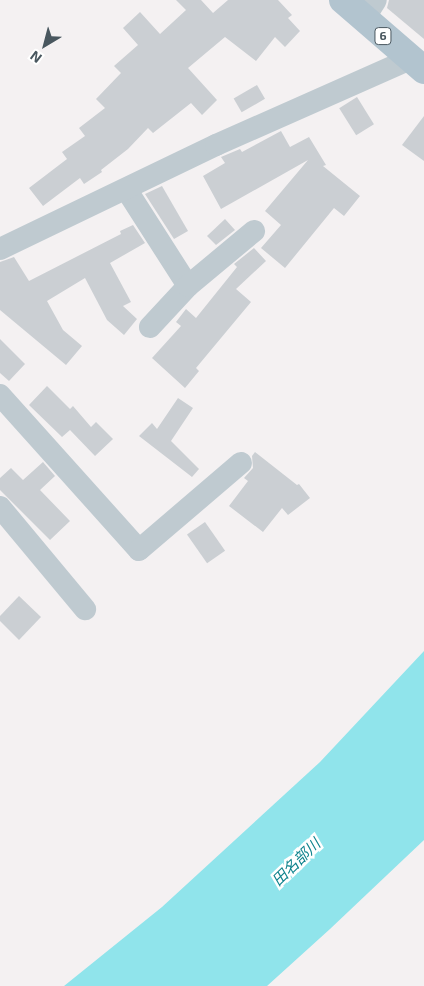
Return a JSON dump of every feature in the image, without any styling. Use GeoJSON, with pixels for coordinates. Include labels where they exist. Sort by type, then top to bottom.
{"type":"FeatureCollection","features":[{"type":"Feature","properties":{"kind":"main road","name":"6"},"geometry":{"type":"LineString","coordinates":[[344,0],[370,10],[417,65]]}},
{"type":"Feature","properties":{"kind":"street"},"geometry":{"type":"LineString","coordinates":[[0,249],[216,145],[417,65]]}},
{"type":"Feature","properties":{"kind":"street"},"geometry":{"type":"LineString","coordinates":[[126,189],[188,286]]}},
{"type":"Feature","properties":{"kind":"street"},"geometry":{"type":"LineString","coordinates":[[150,327],[188,286],[254,231]]}},
{"type":"Feature","properties":{"kind":"street"},"geometry":{"type":"LineString","coordinates":[[0,395],[139,550],[241,463]]}},
{"type":"Feature","properties":{"kind":"street"},"geometry":{"type":"LineString","coordinates":[[0,507],[85,609]]}},
{"type":"Feature","properties":{"kind":"water","name":"田名部川"},"geometry":{"type":"Polygon","coordinates":[[[424,651],[424,840],[330,929],[267,986],[64,986],[162,907],[320,762],[424,651]]]}},
{"type":"Feature","properties":{"kind":"building"},"geometry":{"type":"Polygon","coordinates":[[[176,0],[201,0],[213,13],[228,0],[278,0],[292,15],[288,18],[300,31],[285,47],[275,37],[256,61],[225,37],[188,68],[217,100],[202,115],[191,103],[153,133],[148,128],[128,149],[101,170],[102,172],[84,184],[80,178],[43,206],[29,188],[67,159],[62,152],[85,136],[79,128],[105,108],[96,99],[121,73],[114,66],[138,45],[123,28],[140,12],[160,34],[186,10],[176,0]]]}},
{"type":"Feature","properties":{"kind":"building"},"geometry":{"type":"Polygon","coordinates":[[[389,0],[424,0],[424,39],[387,8],[389,0]]]}},
{"type":"Feature","properties":{"kind":"building"},"geometry":{"type":"Polygon","coordinates":[[[257,85],[265,99],[242,112],[234,99],[257,85]]]}},
{"type":"Feature","properties":{"kind":"building"},"geometry":{"type":"Polygon","coordinates":[[[357,97],[374,124],[356,135],[339,108],[357,97]]]}},
{"type":"Feature","properties":{"kind":"building"},"geometry":{"type":"Polygon","coordinates":[[[424,116],[424,161],[402,145],[424,116]]]}},
{"type":"Feature","properties":{"kind":"building"},"geometry":{"type":"Polygon","coordinates":[[[281,131],[290,147],[309,137],[326,165],[323,166],[360,196],[344,216],[334,208],[285,268],[261,248],[281,225],[265,211],[308,160],[221,209],[203,176],[225,163],[221,157],[240,149],[242,152],[281,131]]]}},
{"type":"Feature","properties":{"kind":"building"},"geometry":{"type":"Polygon","coordinates":[[[162,186],[188,231],[174,239],[145,194],[162,186]]]}},
{"type":"Feature","properties":{"kind":"building"},"geometry":{"type":"Polygon","coordinates":[[[225,219],[235,230],[216,245],[207,236],[225,219]]]}},
{"type":"Feature","properties":{"kind":"building"},"geometry":{"type":"Polygon","coordinates":[[[133,225],[145,243],[110,263],[131,302],[123,306],[137,319],[124,335],[107,320],[85,278],[47,301],[63,330],[82,346],[66,365],[0,310],[0,262],[14,257],[29,281],[121,234],[120,231],[133,225]]]}},
{"type":"Feature","properties":{"kind":"building"},"geometry":{"type":"Polygon","coordinates":[[[254,248],[266,261],[236,289],[251,302],[196,368],[199,371],[185,388],[152,358],[181,326],[176,322],[186,309],[196,318],[237,267],[234,264],[254,248]]]}},
{"type":"Feature","properties":{"kind":"building"},"geometry":{"type":"Polygon","coordinates":[[[0,339],[25,364],[9,381],[0,373],[0,339]]]}},
{"type":"Feature","properties":{"kind":"building"},"geometry":{"type":"Polygon","coordinates":[[[47,386],[70,409],[73,406],[91,427],[96,422],[113,439],[95,456],[70,430],[62,437],[29,405],[47,386]]]}},
{"type":"Feature","properties":{"kind":"building"},"geometry":{"type":"Polygon","coordinates":[[[178,398],[193,408],[171,441],[199,469],[192,477],[139,436],[152,423],[157,429],[178,398]]]}},
{"type":"Feature","properties":{"kind":"building"},"geometry":{"type":"Polygon","coordinates":[[[255,452],[297,485],[299,484],[310,498],[288,515],[282,508],[263,532],[229,506],[248,481],[244,478],[253,468],[252,456],[255,452]]]}},
{"type":"Feature","properties":{"kind":"building"},"geometry":{"type":"Polygon","coordinates":[[[43,462],[55,476],[40,490],[70,521],[50,540],[0,490],[0,478],[11,468],[23,480],[43,462]]]}},
{"type":"Feature","properties":{"kind":"building"},"geometry":{"type":"Polygon","coordinates":[[[205,522],[225,551],[207,563],[187,535],[205,522]]]}},
{"type":"Feature","properties":{"kind":"building"},"geometry":{"type":"Polygon","coordinates":[[[19,596],[41,617],[19,640],[0,621],[0,616],[19,596]]]}}]}
